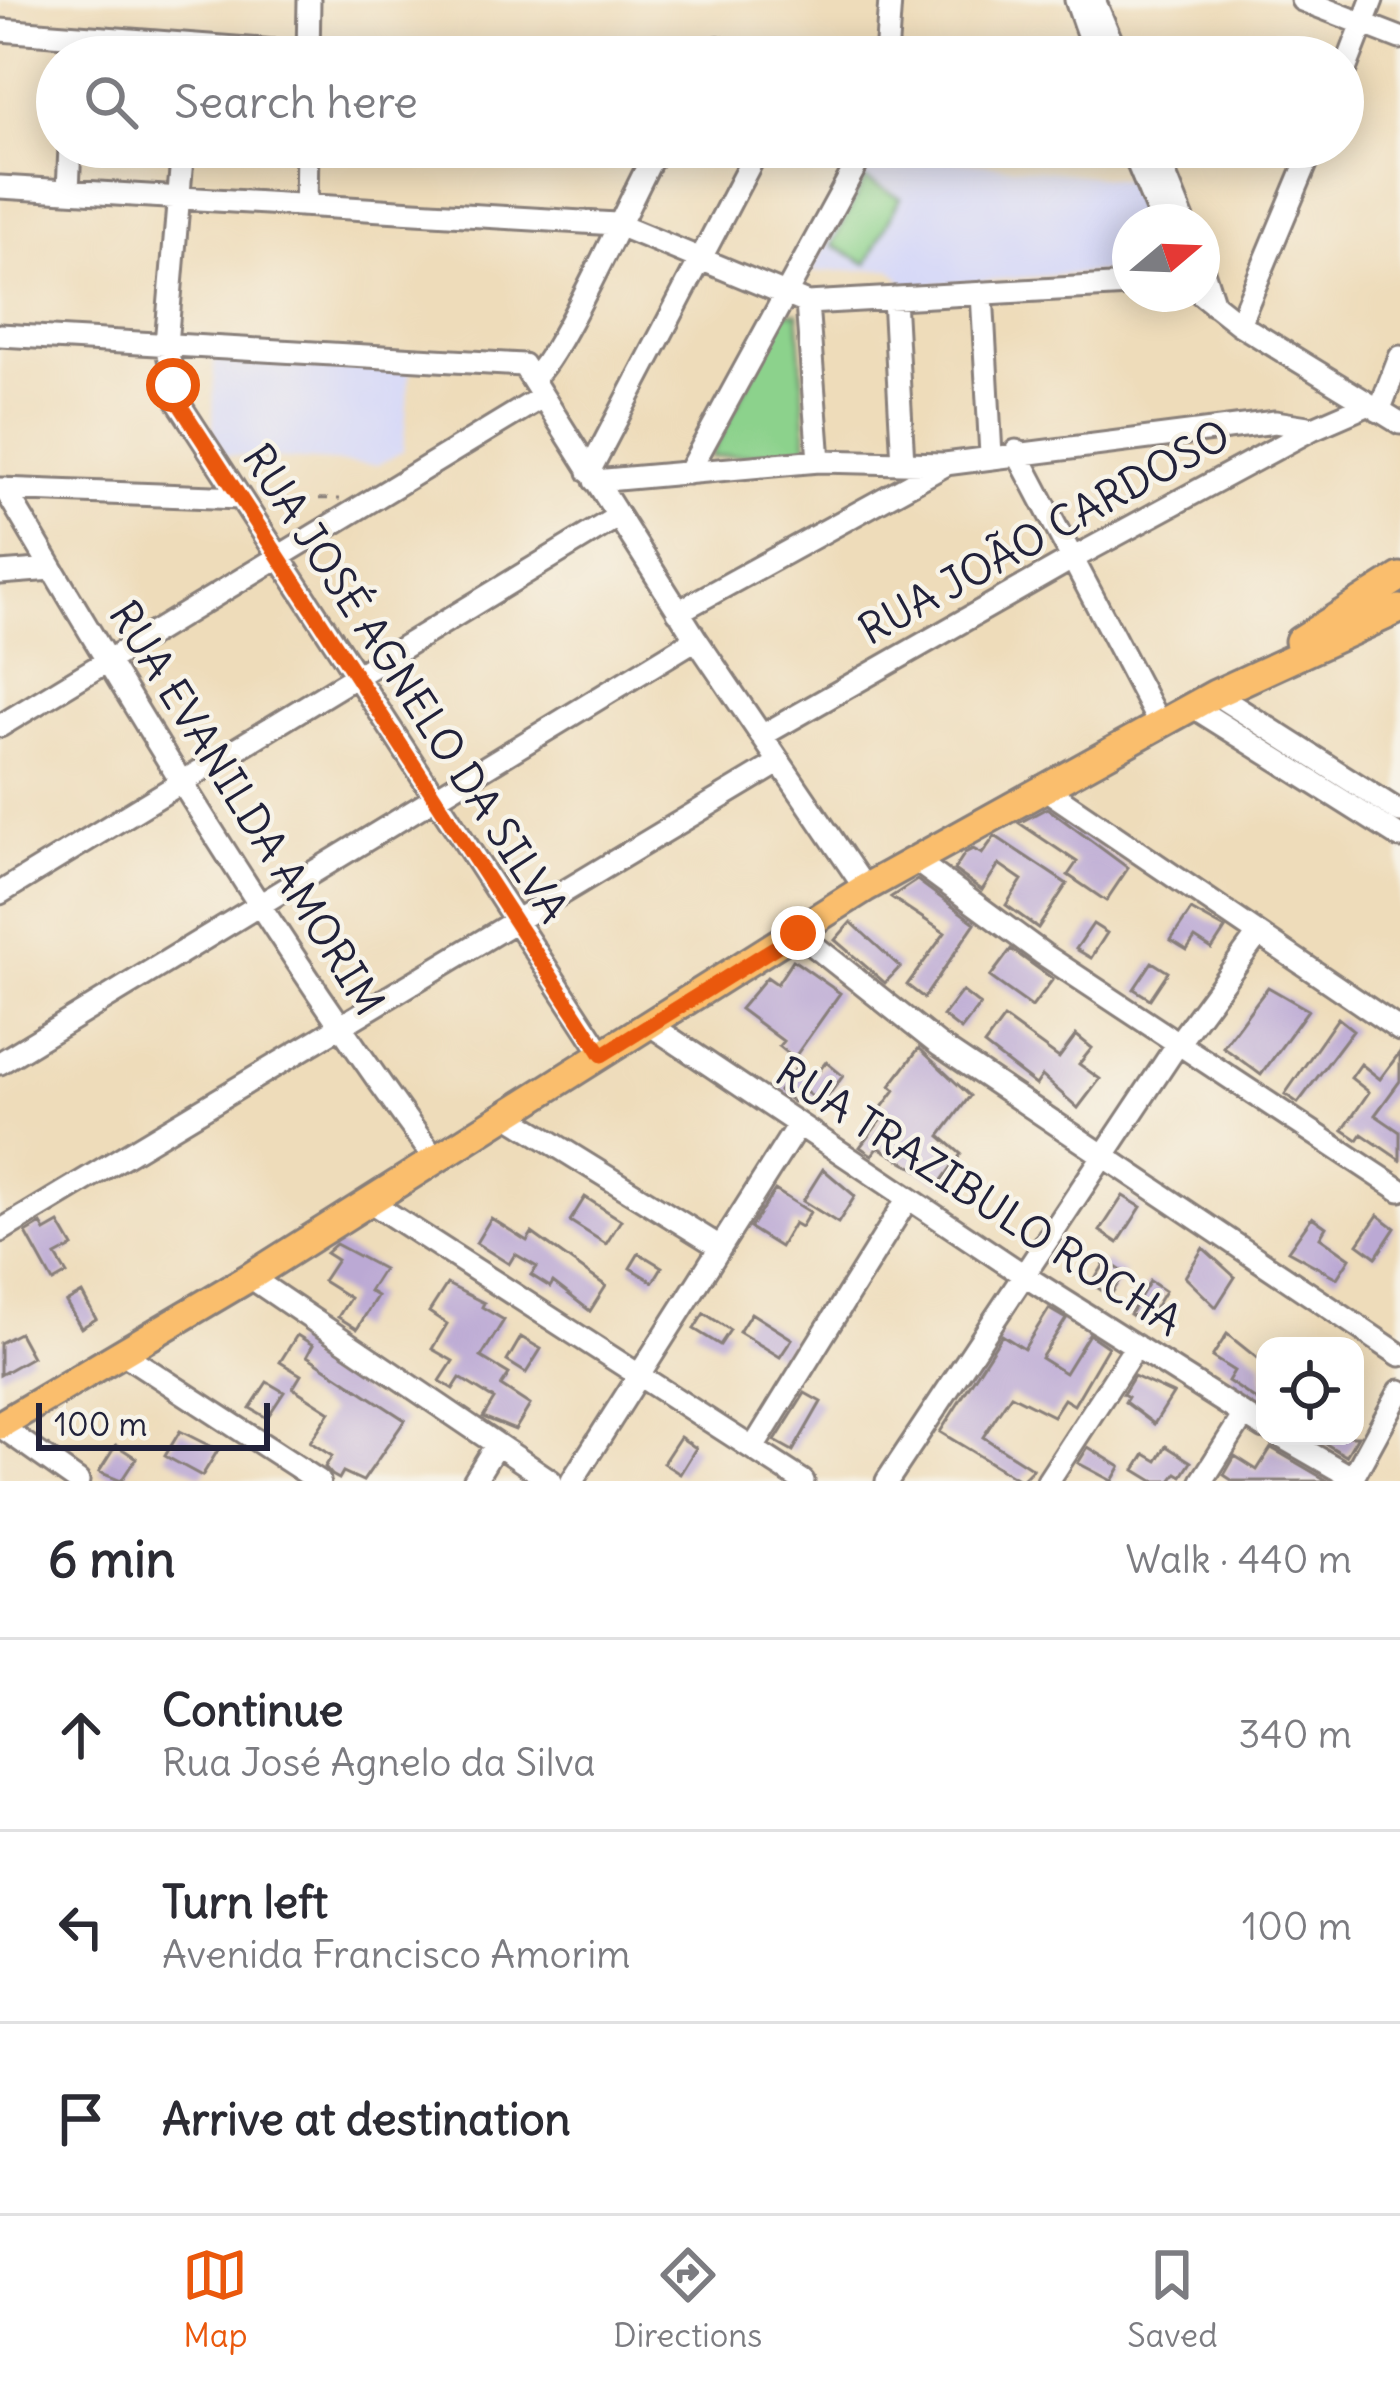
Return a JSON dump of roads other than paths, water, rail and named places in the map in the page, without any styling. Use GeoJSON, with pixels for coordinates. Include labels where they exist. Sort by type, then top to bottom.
{"type":"FeatureCollection","features":[{"type":"Feature","properties":{"kind":"main road"},"geometry":{"type":"LineString","coordinates":[[1286,658],[1294,644],[1400,577]]}},
{"type":"Feature","properties":{"kind":"main road"},"geometry":{"type":"LineString","coordinates":[[0,1425],[250,1277],[865,888],[1159,723],[1286,658],[1399,611]]}},
{"type":"Feature","properties":{"kind":"street"},"geometry":{"type":"LineString","coordinates":[[308,36],[309,0]]}},
{"type":"Feature","properties":{"kind":"street"},"geometry":{"type":"LineString","coordinates":[[887,36],[890,0]]}},
{"type":"Feature","properties":{"kind":"street"},"geometry":{"type":"LineString","coordinates":[[1076,0],[1089,36]]}},
{"type":"Feature","properties":{"kind":"street"},"geometry":{"type":"LineString","coordinates":[[1094,0],[1109,36]]}},
{"type":"Feature","properties":{"kind":"street"},"geometry":{"type":"LineString","coordinates":[[1302,0],[1400,38]]}},
{"type":"Feature","properties":{"kind":"street"},"geometry":{"type":"LineString","coordinates":[[1359,36],[1372,0]]}},
{"type":"Feature","properties":{"kind":"street"},"geometry":{"type":"LineString","coordinates":[[0,30],[36,38]]}},
{"type":"Feature","properties":{"kind":"street"},"geometry":{"type":"LineString","coordinates":[[68,190],[69,168]]}},
{"type":"Feature","properties":{"kind":"street","name":"RUA JOSÉ AGNELO DA SILVA"},"geometry":{"type":"LineString","coordinates":[[182,168],[166,344],[178,402],[602,1055]]}},
{"type":"Feature","properties":{"kind":"street"},"geometry":{"type":"LineString","coordinates":[[306,206],[307,168]]}},
{"type":"Feature","properties":{"kind":"street"},"geometry":{"type":"LineString","coordinates":[[0,726],[376,499],[544,372],[647,168]]}},
{"type":"Feature","properties":{"kind":"street"},"geometry":{"type":"LineString","coordinates":[[592,476],[748,168]]}},
{"type":"Feature","properties":{"kind":"street"},"geometry":{"type":"LineString","coordinates":[[688,472],[782,291],[854,168]]}},
{"type":"Feature","properties":{"kind":"street"},"geometry":{"type":"LineString","coordinates":[[1140,168],[1155,204]]}},
{"type":"Feature","properties":{"kind":"street"},"geometry":{"type":"LineString","coordinates":[[1162,168],[1177,204]]}},
{"type":"Feature","properties":{"kind":"street"},"geometry":{"type":"LineString","coordinates":[[1239,324],[1304,168]]}},
{"type":"Feature","properties":{"kind":"street"},"geometry":{"type":"LineString","coordinates":[[0,187],[616,224],[807,303],[1112,286]]}},
{"type":"Feature","properties":{"kind":"street"},"geometry":{"type":"LineString","coordinates":[[982,293],[991,455]]}},
{"type":"Feature","properties":{"kind":"street"},"geometry":{"type":"LineString","coordinates":[[894,298],[903,463]]}},
{"type":"Feature","properties":{"kind":"street"},"geometry":{"type":"LineString","coordinates":[[807,303],[819,461]]}},
{"type":"Feature","properties":{"kind":"street"},"geometry":{"type":"LineString","coordinates":[[1220,303],[1239,324],[1400,423]]}},
{"type":"Feature","properties":{"kind":"street"},"geometry":{"type":"LineString","coordinates":[[0,335],[166,344],[533,380]]}},
{"type":"Feature","properties":{"kind":"street"},"geometry":{"type":"LineString","coordinates":[[1373,408],[1400,357]]}},
{"type":"Feature","properties":{"kind":"street"},"geometry":{"type":"LineString","coordinates":[[533,380],[678,612],[865,888]]}},
{"type":"Feature","properties":{"kind":"street","name":"RUA JOÃO CARDOSO"},"geometry":{"type":"LineString","coordinates":[[763,735],[1314,428],[1373,408]]}},
{"type":"Feature","properties":{"kind":"street"},"geometry":{"type":"LineString","coordinates":[[592,476],[819,461],[945,464],[1016,451],[1276,422],[1314,428]]}},
{"type":"Feature","properties":{"kind":"street"},"geometry":{"type":"LineString","coordinates":[[1016,451],[1159,723]]}},
{"type":"Feature","properties":{"kind":"street"},"geometry":{"type":"LineString","coordinates":[[678,612],[945,464]]}},
{"type":"Feature","properties":{"kind":"street"},"geometry":{"type":"LineString","coordinates":[[3,489],[240,498]]}},
{"type":"Feature","properties":{"kind":"street","name":"RUA EVANILDA AMORIM"},"geometry":{"type":"LineString","coordinates":[[3,489],[338,1030],[435,1159]]}},
{"type":"Feature","properties":{"kind":"street"},"geometry":{"type":"LineString","coordinates":[[0,893],[617,517]]}},
{"type":"Feature","properties":{"kind":"street"},"geometry":{"type":"LineString","coordinates":[[0,573],[52,569]]}},
{"type":"Feature","properties":{"kind":"street"},"geometry":{"type":"LineString","coordinates":[[1370,595],[1399,611]]}},
{"type":"Feature","properties":{"kind":"street"},"geometry":{"type":"LineString","coordinates":[[0,1063],[696,639]]}},
{"type":"Feature","properties":{"kind":"street"},"geometry":{"type":"LineString","coordinates":[[1204,700],[1400,812]]}},
{"type":"Feature","properties":{"kind":"street"},"geometry":{"type":"LineString","coordinates":[[1204,700],[1400,837]]}},
{"type":"Feature","properties":{"kind":"street"},"geometry":{"type":"LineString","coordinates":[[0,1232],[780,762]]}},
{"type":"Feature","properties":{"kind":"street"},"geometry":{"type":"LineString","coordinates":[[1044,788],[1400,1030]]}},
{"type":"Feature","properties":{"kind":"street"},"geometry":{"type":"LineString","coordinates":[[915,860],[1043,955],[1400,1190]]}},
{"type":"Feature","properties":{"kind":"street"},"geometry":{"type":"LineString","coordinates":[[798,933],[939,1045],[1400,1355]]}},
{"type":"Feature","properties":{"kind":"street"},"geometry":{"type":"LineString","coordinates":[[887,1481],[1179,1042],[1257,936]]}},
{"type":"Feature","properties":{"kind":"street","name":"RUA TRAZIBULO ROCHA"},"geometry":{"type":"LineString","coordinates":[[652,1026],[1025,1276],[1256,1422]]}},
{"type":"Feature","properties":{"kind":"street"},"geometry":{"type":"LineString","coordinates":[[507,1115],[721,1247]]}},
{"type":"Feature","properties":{"kind":"street"},"geometry":{"type":"LineString","coordinates":[[572,1481],[798,1125]]}},
{"type":"Feature","properties":{"kind":"street"},"geometry":{"type":"LineString","coordinates":[[753,1448],[908,1198]]}},
{"type":"Feature","properties":{"kind":"street"},"geometry":{"type":"LineString","coordinates":[[370,1201],[803,1481]]}},
{"type":"Feature","properties":{"kind":"street"},"geometry":{"type":"LineString","coordinates":[[250,1277],[551,1481]]}},
{"type":"Feature","properties":{"kind":"street"},"geometry":{"type":"LineString","coordinates":[[1048,1481],[1136,1346]]}},
{"type":"Feature","properties":{"kind":"street"},"geometry":{"type":"LineString","coordinates":[[124,1354],[319,1481]]}},
{"type":"Feature","properties":{"kind":"street"},"geometry":{"type":"LineString","coordinates":[[1295,1445],[1352,1479],[1400,1391]]}},
{"type":"Feature","properties":{"kind":"street"},"geometry":{"type":"LineString","coordinates":[[1202,1481],[1244,1415]]}},
{"type":"Feature","properties":{"kind":"street"},"geometry":{"type":"LineString","coordinates":[[0,1425],[78,1481]]}},
{"type":"Feature","properties":{"kind":"street"},"geometry":{"type":"LineString","coordinates":[[474,1481],[496,1445]]}}]}
